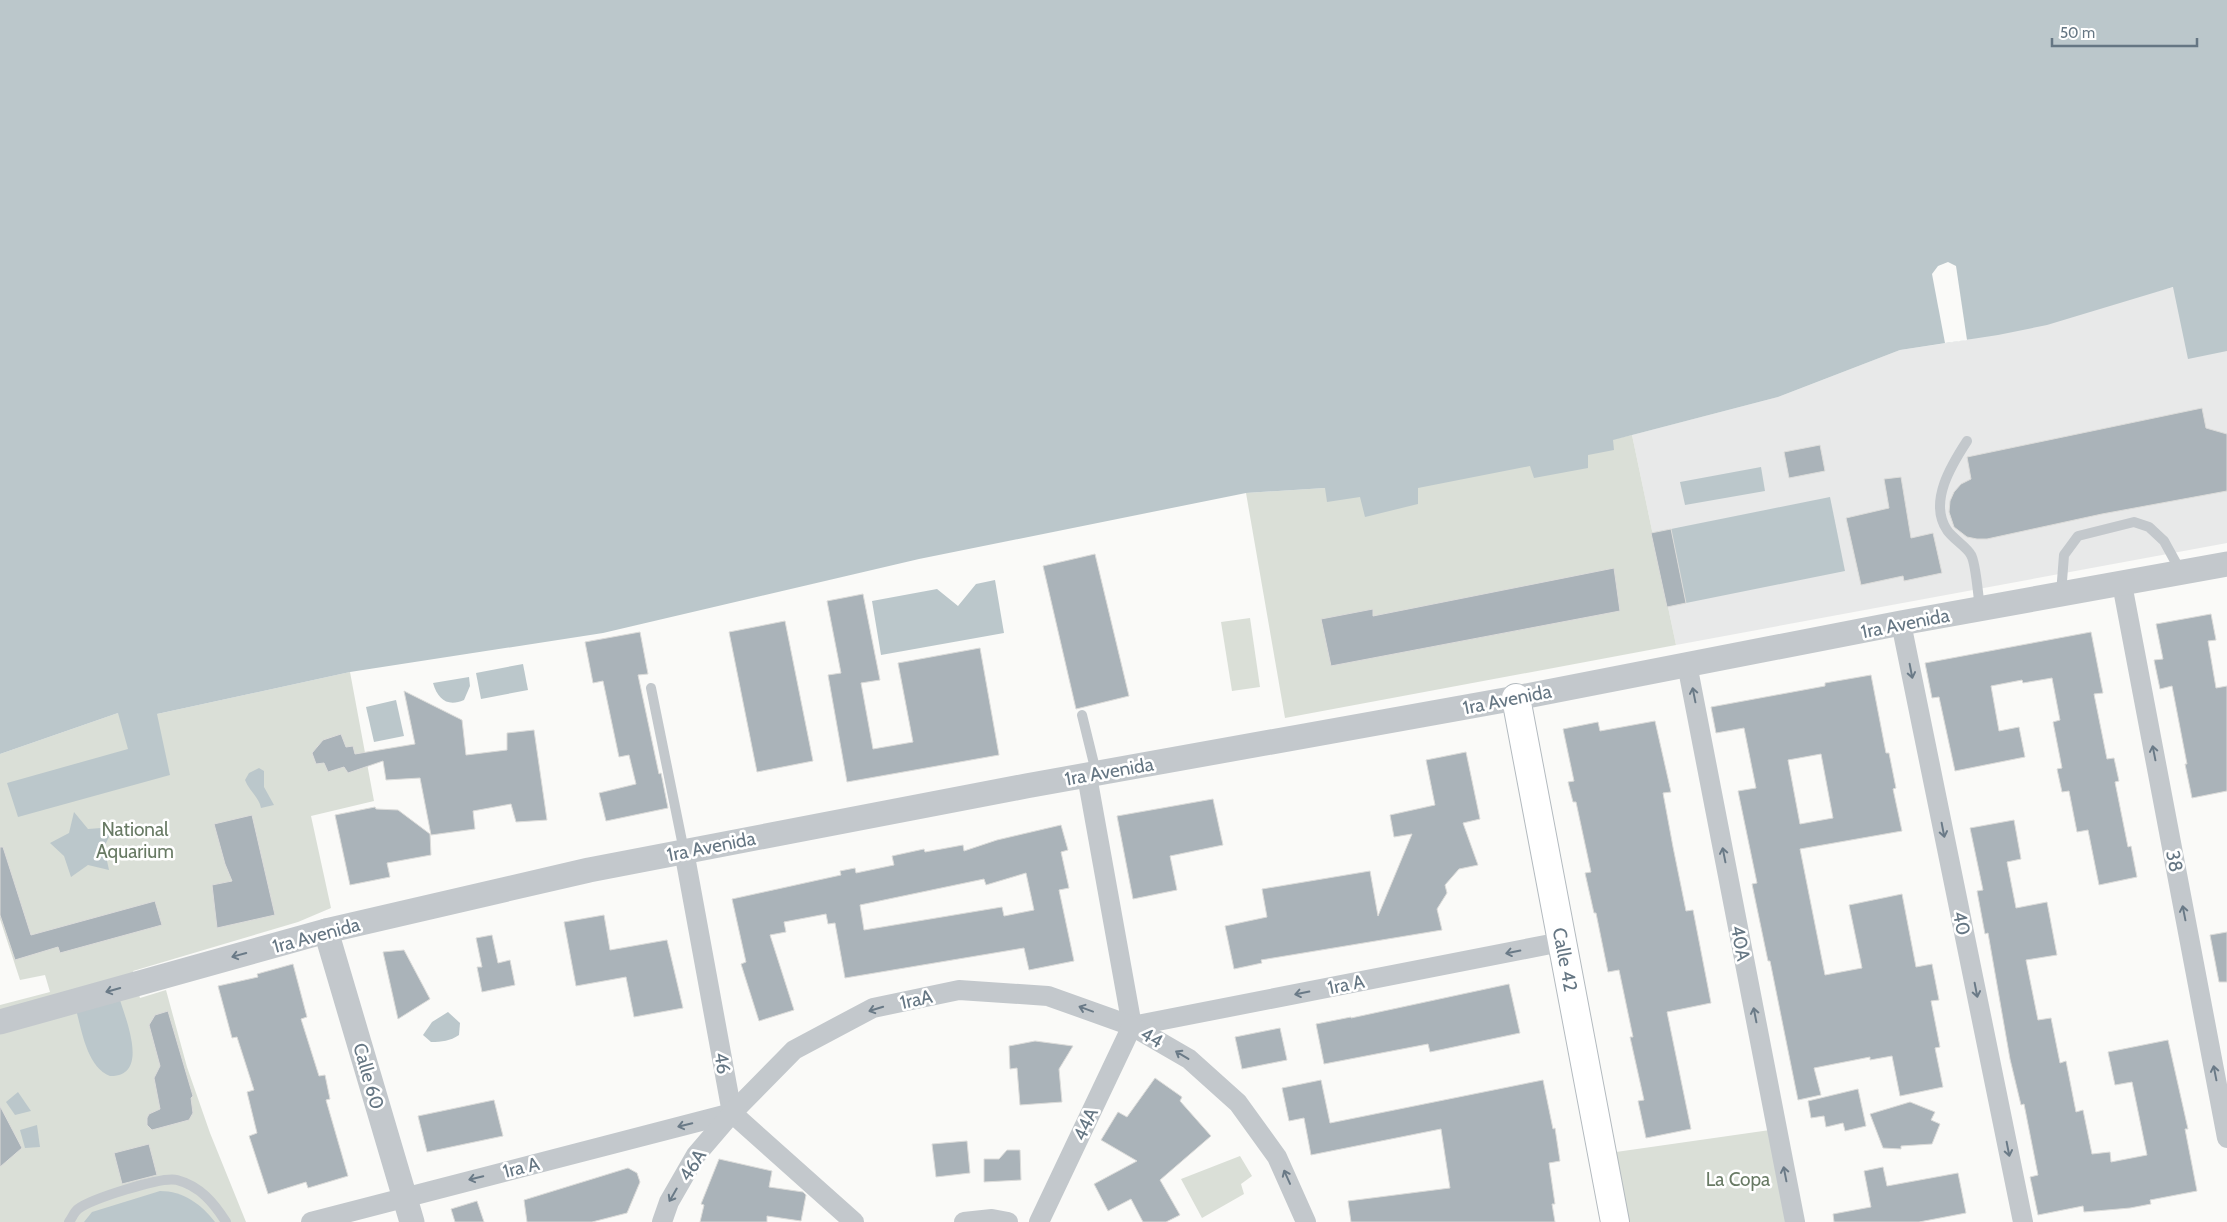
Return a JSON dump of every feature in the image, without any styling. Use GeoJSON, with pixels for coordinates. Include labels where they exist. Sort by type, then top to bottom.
{"type":"FeatureCollection","features":[{"type":"Feature","properties":{"kind":"main road","name":"Calle 42"},"geometry":{"type":"LineString","coordinates":[[1516,698],[1615,1222]]}},
{"type":"Feature","properties":{"kind":"street","name":"1ra Avenida"},"geometry":{"type":"LineString","coordinates":[[7,1020],[326,931],[589,870],[1026,786],[1516,698],[1901,623],[2227,564]]}},
{"type":"Feature","properties":{"kind":"street","name":"38"},"geometry":{"type":"LineString","coordinates":[[2122,584],[2227,1138]]}},
{"type":"Feature","properties":{"kind":"street","name":"40"},"geometry":{"type":"LineString","coordinates":[[1901,623],[2023,1222]]}},
{"type":"Feature","properties":{"kind":"street","name":"40A"},"geometry":{"type":"LineString","coordinates":[[1688,664],[1795,1222]]}},
{"type":"Feature","properties":{"kind":"street","name":"44"},"geometry":{"type":"LineString","coordinates":[[1092,775],[1132,1026],[1189,1059],[1238,1103],[1277,1157],[1306,1222]]}},
{"type":"Feature","properties":{"kind":"street","name":"46"},"geometry":{"type":"LineString","coordinates":[[684,852],[732,1113]]}},
{"type":"Feature","properties":{"kind":"street","name":"Calle 60"},"geometry":{"type":"LineString","coordinates":[[326,931],[412,1222]]}},
{"type":"Feature","properties":{"kind":"street","name":"1ra A"},"geometry":{"type":"LineString","coordinates":[[1132,1026],[1561,942]]}},
{"type":"Feature","properties":{"kind":"street","name":"1raA"},"geometry":{"type":"LineString","coordinates":[[732,1113],[794,1050],[873,1008],[959,990],[1048,996],[1132,1026]]}},
{"type":"Feature","properties":{"kind":"street","name":"44A"},"geometry":{"type":"LineString","coordinates":[[1039,1222],[1132,1026]]}},
{"type":"Feature","properties":{"kind":"street","name":"1ra A"},"geometry":{"type":"LineString","coordinates":[[311,1222],[404,1196],[732,1113]]}},
{"type":"Feature","properties":{"kind":"street","name":"46A"},"geometry":{"type":"LineString","coordinates":[[662,1222],[669,1202],[696,1155],[732,1113]]}},
{"type":"Feature","properties":{"kind":"street"},"geometry":{"type":"LineString","coordinates":[[732,1113],[854,1222]]}},
{"type":"Feature","properties":{"kind":"street"},"geometry":{"type":"LineString","coordinates":[[964,1222],[992,1219],[1008,1222]]}},
{"type":"Feature","properties":{"kind":"lane"},"geometry":{"type":"LineString","coordinates":[[1967,441],[1957,456],[1944,486],[1940,506],[1946,528],[1971,554],[1980,609]]}},
{"type":"Feature","properties":{"kind":"lane"},"geometry":{"type":"LineString","coordinates":[[2061,594],[2064,555],[2070,543],[2078,536],[2134,522],[2149,527],[2164,541],[2182,572]]}},
{"type":"Feature","properties":{"kind":"lane"},"geometry":{"type":"LineString","coordinates":[[651,688],[684,852]]}},
{"type":"Feature","properties":{"kind":"lane"},"geometry":{"type":"LineString","coordinates":[[1082,715],[1092,775]]}},
{"type":"Feature","properties":{"kind":"lane"},"geometry":{"type":"LineString","coordinates":[[70,1222],[77,1210],[89,1203],[166,1179],[190,1185],[201,1192],[216,1206],[226,1222]]}},
{"type":"Feature","properties":{"kind":"shaded area"},"geometry":{"type":"Polygon","coordinates":[[[0,0],[2227,0],[2227,351],[2188,359],[2173,287],[2047,325],[1998,335],[1900,350],[1778,397],[1613,440],[1614,450],[1588,455],[1588,468],[1534,478],[1530,466],[1418,488],[1418,504],[1365,517],[1360,497],[1327,502],[1325,488],[1246,493],[919,559],[603,633],[350,672],[157,714],[170,775],[18,817],[7,783],[128,749],[118,713],[0,754],[0,0]]]}},
{"type":"Feature","properties":{"kind":"shaded area"},"geometry":{"type":"Polygon","coordinates":[[[2227,276],[2227,543],[1676,645],[1632,435],[1778,397],[1900,350],[1967,340],[2174,287],[2227,276]]]}},
{"type":"Feature","properties":{"kind":"shaded area"},"geometry":{"type":"Polygon","coordinates":[[[1761,467],[1765,491],[1685,505],[1680,482],[1761,467]]]}},
{"type":"Feature","properties":{"kind":"shaded area"},"geometry":{"type":"Polygon","coordinates":[[[1830,497],[1845,571],[1686,603],[1671,529],[1830,497]]]}},
{"type":"Feature","properties":{"kind":"shaded area"},"geometry":{"type":"Polygon","coordinates":[[[995,580],[1004,633],[881,655],[872,601],[937,589],[958,606],[976,584],[995,580]]]}},
{"type":"Feature","properties":{"kind":"shaded area"},"geometry":{"type":"Polygon","coordinates":[[[523,664],[528,690],[481,699],[476,673],[523,664]]]}},
{"type":"Feature","properties":{"kind":"shaded area"},"geometry":{"type":"Polygon","coordinates":[[[469,677],[470,686],[464,700],[453,703],[441,698],[433,683],[469,677]]]}},
{"type":"Feature","properties":{"kind":"shaded area"},"geometry":{"type":"Polygon","coordinates":[[[396,700],[404,736],[374,742],[366,707],[396,700]]]}},
{"type":"Feature","properties":{"kind":"shaded area"},"geometry":{"type":"Polygon","coordinates":[[[259,768],[264,771],[264,787],[274,805],[261,808],[245,780],[249,773],[259,768]]]}},
{"type":"Feature","properties":{"kind":"shaded area"},"geometry":{"type":"Polygon","coordinates":[[[74,812],[88,829],[114,827],[104,847],[109,870],[88,865],[71,877],[64,856],[50,843],[69,833],[74,812]]]}},
{"type":"Feature","properties":{"kind":"shaded area"},"geometry":{"type":"Polygon","coordinates":[[[120,1000],[130,1033],[132,1058],[129,1067],[122,1074],[110,1076],[96,1065],[91,1057],[83,1038],[76,1010],[120,1000]]]}},
{"type":"Feature","properties":{"kind":"shaded area"},"geometry":{"type":"Polygon","coordinates":[[[448,1012],[460,1023],[459,1035],[446,1041],[431,1042],[423,1035],[432,1022],[448,1012]]]}},
{"type":"Feature","properties":{"kind":"shaded area"},"geometry":{"type":"Polygon","coordinates":[[[18,1092],[31,1111],[15,1115],[6,1102],[18,1092]]]}},
{"type":"Feature","properties":{"kind":"shaded area"},"geometry":{"type":"Polygon","coordinates":[[[37,1125],[40,1147],[25,1148],[20,1130],[37,1125]]]}},
{"type":"Feature","properties":{"kind":"shaded area"},"geometry":{"type":"Polygon","coordinates":[[[160,1191],[184,1196],[198,1204],[215,1222],[84,1222],[92,1212],[160,1191]]]}},
{"type":"Feature","properties":{"kind":"green space"},"geometry":{"type":"Polygon","coordinates":[[[1632,435],[1676,645],[1285,718],[1246,493],[1325,488],[1632,435]]]}},
{"type":"Feature","properties":{"kind":"green space"},"geometry":{"type":"Polygon","coordinates":[[[1250,618],[1260,687],[1232,691],[1221,622],[1250,618]]]}},
{"type":"Feature","properties":{"kind":"green space","name":"National Aquarium"},"geometry":{"type":"Polygon","coordinates":[[[350,672],[374,801],[311,816],[331,908],[298,922],[133,971],[140,998],[166,990],[187,1067],[210,1133],[246,1222],[0,1222],[0,1005],[50,992],[45,975],[20,980],[0,919],[0,754],[118,713],[157,714],[350,672]]]}},
{"type":"Feature","properties":{"kind":"green space","name":"La Copa"},"geometry":{"type":"Polygon","coordinates":[[[1777,1129],[1795,1222],[1615,1222],[1602,1154],[1777,1129]]]}},
{"type":"Feature","properties":{"kind":"green space"},"geometry":{"type":"Polygon","coordinates":[[[1240,1156],[1252,1176],[1241,1184],[1244,1194],[1202,1218],[1181,1179],[1240,1156]]]}},
{"type":"Feature","properties":{"kind":"pier"},"geometry":{"type":"Polygon","coordinates":[[[1948,262],[1956,266],[1967,340],[1945,343],[1932,274],[1938,266],[1948,262]]]}},
{"type":"Feature","properties":{"kind":"building"},"geometry":{"type":"Polygon","coordinates":[[[2202,408],[2206,428],[2227,434],[2227,491],[2102,514],[1987,539],[1967,537],[1954,527],[1949,512],[1950,501],[1954,492],[1961,484],[1971,479],[1967,457],[2202,408]]]}},
{"type":"Feature","properties":{"kind":"building"},"geometry":{"type":"Polygon","coordinates":[[[1820,445],[1825,471],[1789,478],[1784,452],[1820,445]]]}},
{"type":"Feature","properties":{"kind":"building"},"geometry":{"type":"Polygon","coordinates":[[[1901,477],[1911,538],[1933,533],[1942,573],[1904,581],[1903,576],[1861,585],[1846,518],[1889,508],[1884,479],[1901,477]]]}},
{"type":"Feature","properties":{"kind":"building"},"geometry":{"type":"Polygon","coordinates":[[[1671,529],[1686,603],[1667,607],[1651,533],[1671,529]]]}},
{"type":"Feature","properties":{"kind":"building"},"geometry":{"type":"Polygon","coordinates":[[[1095,554],[1129,696],[1076,709],[1043,566],[1095,554]]]}},
{"type":"Feature","properties":{"kind":"building"},"geometry":{"type":"Polygon","coordinates":[[[1614,568],[1620,611],[1331,666],[1321,619],[1373,609],[1373,616],[1614,568]]]}},
{"type":"Feature","properties":{"kind":"building"},"geometry":{"type":"Polygon","coordinates":[[[863,594],[880,680],[861,683],[873,749],[913,742],[898,663],[980,648],[999,755],[847,782],[828,675],[841,673],[827,601],[863,594]]]}},
{"type":"Feature","properties":{"kind":"building"},"geometry":{"type":"Polygon","coordinates":[[[2211,614],[2216,640],[2208,641],[2216,688],[2227,686],[2227,791],[2192,798],[2172,686],[2160,689],[2154,660],[2163,659],[2156,624],[2211,614]]]}},
{"type":"Feature","properties":{"kind":"building"},"geometry":{"type":"Polygon","coordinates":[[[785,621],[813,761],[757,772],[729,632],[785,621]]]}},
{"type":"Feature","properties":{"kind":"building"},"geometry":{"type":"Polygon","coordinates":[[[640,632],[648,674],[638,675],[668,808],[606,821],[599,793],[636,784],[629,755],[619,757],[603,681],[593,683],[585,642],[640,632]]]}},
{"type":"Feature","properties":{"kind":"building"},"geometry":{"type":"Polygon","coordinates":[[[2091,632],[2103,693],[2094,694],[2107,759],[2114,758],[2119,781],[2115,782],[2128,847],[2131,846],[2137,877],[2099,885],[2088,830],[2077,832],[2069,791],[2062,792],[2057,769],[2062,768],[2053,722],[2060,720],[2052,678],[2023,683],[2022,680],[1991,686],[1999,731],[2019,727],[2025,757],[1955,771],[1939,697],[1932,698],[1925,663],[2091,632]]]}},
{"type":"Feature","properties":{"kind":"building"},"geometry":{"type":"Polygon","coordinates":[[[1871,675],[1886,753],[1889,753],[1896,788],[1893,789],[1902,831],[1800,849],[1825,975],[1862,968],[1849,905],[1902,894],[1916,967],[1932,964],[1939,1000],[1931,1001],[1940,1047],[1935,1048],[1943,1087],[1900,1096],[1892,1056],[1870,1060],[1870,1057],[1814,1068],[1821,1095],[1798,1100],[1770,961],[1768,961],[1752,884],[1757,883],[1738,791],[1756,788],[1744,728],[1716,733],[1711,707],[1825,686],[1825,683],[1871,675]],[[1821,754],[1788,760],[1800,824],[1833,818],[1821,754]]]}},
{"type":"Feature","properties":{"kind":"building"},"geometry":{"type":"Polygon","coordinates":[[[404,691],[462,720],[466,755],[507,750],[507,733],[534,730],[547,820],[516,822],[511,804],[473,811],[475,829],[431,835],[420,778],[386,780],[383,761],[348,773],[344,767],[328,772],[324,763],[316,764],[312,753],[323,740],[341,734],[346,747],[353,746],[355,754],[415,744],[404,691]]]}},
{"type":"Feature","properties":{"kind":"building"},"geometry":{"type":"Polygon","coordinates":[[[1655,721],[1671,792],[1663,793],[1673,847],[1686,911],[1693,910],[1711,1003],[1667,1012],[1691,1129],[1646,1138],[1638,1101],[1644,1100],[1630,1037],[1633,1037],[1619,970],[1608,972],[1596,913],[1594,913],[1585,873],[1591,872],[1576,802],[1573,802],[1568,782],[1574,781],[1563,729],[1598,722],[1600,731],[1655,721]]]}},
{"type":"Feature","properties":{"kind":"building"},"geometry":{"type":"Polygon","coordinates":[[[1466,752],[1480,819],[1463,823],[1478,865],[1459,869],[1445,885],[1447,893],[1437,909],[1442,930],[1261,960],[1262,963],[1234,969],[1225,926],[1267,917],[1262,889],[1370,871],[1378,916],[1412,834],[1394,837],[1390,815],[1435,805],[1426,760],[1466,752]]]}},
{"type":"Feature","properties":{"kind":"building"},"geometry":{"type":"Polygon","coordinates":[[[1213,799],[1223,845],[1170,856],[1177,890],[1133,899],[1117,816],[1213,799]]]}},
{"type":"Feature","properties":{"kind":"building"},"geometry":{"type":"Polygon","coordinates":[[[375,807],[376,809],[398,810],[430,834],[431,855],[387,863],[390,877],[350,885],[335,815],[375,807]]]}},
{"type":"Feature","properties":{"kind":"building"},"geometry":{"type":"Polygon","coordinates":[[[252,815],[275,915],[217,928],[212,885],[232,881],[225,864],[214,824],[252,815]]]}},
{"type":"Feature","properties":{"kind":"building"},"geometry":{"type":"Polygon","coordinates":[[[2014,820],[2021,859],[2007,862],[2016,908],[2047,902],[2057,955],[2026,960],[2038,1020],[2051,1018],[2060,1063],[2066,1061],[2076,1112],[2083,1110],[2092,1154],[2110,1152],[2111,1162],[2147,1155],[2132,1082],[2115,1085],[2108,1052],[2168,1040],[2188,1129],[2185,1129],[2197,1191],[2150,1200],[2151,1204],[2130,1208],[2084,1212],[2083,1206],[2038,1215],[2030,1177],[2038,1175],[2024,1104],[2021,1105],[2010,1059],[1988,933],[1985,934],[1977,891],[1983,890],[1970,828],[2014,820]]]}},
{"type":"Feature","properties":{"kind":"building"},"geometry":{"type":"Polygon","coordinates":[[[1061,825],[1068,850],[1061,852],[1069,888],[1059,890],[1074,961],[1029,970],[1024,948],[845,978],[835,923],[828,924],[826,914],[784,922],[786,932],[770,935],[794,1010],[759,1021],[741,964],[746,962],[732,899],[841,875],[840,871],[855,868],[856,873],[894,865],[892,856],[924,849],[925,852],[963,845],[964,851],[997,840],[1061,825]],[[1026,873],[986,885],[984,879],[860,905],[864,930],[1002,907],[1004,916],[1034,910],[1026,873]]]}},
{"type":"Feature","properties":{"kind":"building"},"geometry":{"type":"Polygon","coordinates":[[[0,847],[3,847],[31,935],[155,901],[162,925],[60,953],[58,947],[15,960],[0,915],[0,847]]]}},
{"type":"Feature","properties":{"kind":"building"},"geometry":{"type":"Polygon","coordinates":[[[604,915],[610,950],[667,940],[683,1008],[634,1017],[626,977],[576,986],[564,922],[604,915]]]}},
{"type":"Feature","properties":{"kind":"building"},"geometry":{"type":"Polygon","coordinates":[[[2227,932],[2227,982],[2219,982],[2210,935],[2227,932]]]}},
{"type":"Feature","properties":{"kind":"building"},"geometry":{"type":"Polygon","coordinates":[[[492,935],[498,963],[510,960],[515,985],[482,992],[477,967],[482,967],[476,938],[492,935]]]}},
{"type":"Feature","properties":{"kind":"building"},"geometry":{"type":"Polygon","coordinates":[[[404,950],[430,999],[398,1019],[383,952],[404,950]]]}},
{"type":"Feature","properties":{"kind":"building"},"geometry":{"type":"Polygon","coordinates":[[[293,964],[307,1017],[301,1019],[319,1076],[325,1075],[330,1099],[326,1100],[348,1176],[308,1188],[306,1182],[268,1194],[249,1136],[257,1133],[247,1092],[254,1090],[237,1037],[232,1038],[218,986],[258,977],[257,974],[293,964]]]}},
{"type":"Feature","properties":{"kind":"building"},"geometry":{"type":"Polygon","coordinates":[[[1509,984],[1520,1033],[1430,1052],[1428,1044],[1324,1064],[1316,1024],[1509,984]]]}},
{"type":"Feature","properties":{"kind":"building"},"geometry":{"type":"Polygon","coordinates":[[[168,1011],[193,1096],[191,1098],[193,1113],[189,1120],[152,1130],[147,1125],[147,1118],[149,1114],[160,1109],[154,1078],[160,1066],[149,1025],[155,1015],[168,1011]]]}},
{"type":"Feature","properties":{"kind":"building"},"geometry":{"type":"Polygon","coordinates":[[[1280,1028],[1287,1060],[1242,1069],[1235,1037],[1280,1028]]]}},
{"type":"Feature","properties":{"kind":"building"},"geometry":{"type":"Polygon","coordinates":[[[1035,1041],[1073,1046],[1059,1069],[1062,1102],[1020,1105],[1017,1068],[1010,1069],[1009,1046],[1035,1041]]]}},
{"type":"Feature","properties":{"kind":"building"},"geometry":{"type":"Polygon","coordinates":[[[1155,1078],[1182,1097],[1180,1101],[1211,1136],[1160,1180],[1180,1215],[1166,1222],[1143,1222],[1131,1199],[1108,1211],[1094,1184],[1137,1161],[1101,1140],[1118,1112],[1127,1117],[1155,1078]]]}},
{"type":"Feature","properties":{"kind":"building"},"geometry":{"type":"Polygon","coordinates":[[[1321,1080],[1330,1123],[1543,1080],[1553,1129],[1555,1128],[1560,1161],[1549,1163],[1555,1204],[1552,1204],[1555,1222],[1351,1222],[1348,1201],[1450,1188],[1441,1129],[1311,1155],[1304,1118],[1289,1121],[1282,1088],[1321,1080]]]}},
{"type":"Feature","properties":{"kind":"building"},"geometry":{"type":"Polygon","coordinates":[[[1858,1089],[1866,1126],[1845,1131],[1843,1123],[1826,1127],[1824,1116],[1811,1118],[1808,1101],[1858,1089]]]}},
{"type":"Feature","properties":{"kind":"building"},"geometry":{"type":"Polygon","coordinates":[[[494,1100],[503,1136],[427,1152],[418,1116],[494,1100]]]}},
{"type":"Feature","properties":{"kind":"building"},"geometry":{"type":"Polygon","coordinates":[[[1910,1102],[1935,1112],[1931,1120],[1940,1124],[1932,1144],[1901,1146],[1901,1149],[1883,1148],[1870,1114],[1910,1102]]]}},
{"type":"Feature","properties":{"kind":"building"},"geometry":{"type":"Polygon","coordinates":[[[0,1106],[22,1148],[0,1167],[0,1106]]]}},
{"type":"Feature","properties":{"kind":"building"},"geometry":{"type":"Polygon","coordinates":[[[967,1141],[970,1173],[936,1177],[932,1144],[967,1141]]]}},
{"type":"Feature","properties":{"kind":"building"},"geometry":{"type":"Polygon","coordinates":[[[149,1144],[157,1175],[122,1184],[114,1153],[149,1144]]]}},
{"type":"Feature","properties":{"kind":"building"},"geometry":{"type":"Polygon","coordinates":[[[1007,1150],[1020,1150],[1021,1180],[984,1182],[984,1159],[999,1159],[1007,1150]]]}},
{"type":"Feature","properties":{"kind":"building"},"geometry":{"type":"Polygon","coordinates":[[[719,1159],[772,1171],[769,1187],[803,1192],[806,1195],[801,1221],[767,1216],[767,1222],[700,1222],[704,1205],[701,1204],[719,1159]]]}},
{"type":"Feature","properties":{"kind":"building"},"geometry":{"type":"Polygon","coordinates":[[[1883,1167],[1887,1186],[1958,1173],[1966,1213],[1919,1222],[1834,1222],[1833,1214],[1871,1207],[1864,1171],[1883,1167]]]}},
{"type":"Feature","properties":{"kind":"building"},"geometry":{"type":"Polygon","coordinates":[[[628,1168],[637,1173],[640,1182],[627,1213],[592,1222],[527,1222],[524,1200],[628,1168]]]}},
{"type":"Feature","properties":{"kind":"building"},"geometry":{"type":"Polygon","coordinates":[[[477,1201],[484,1222],[455,1222],[451,1209],[477,1201]]]}}]}
